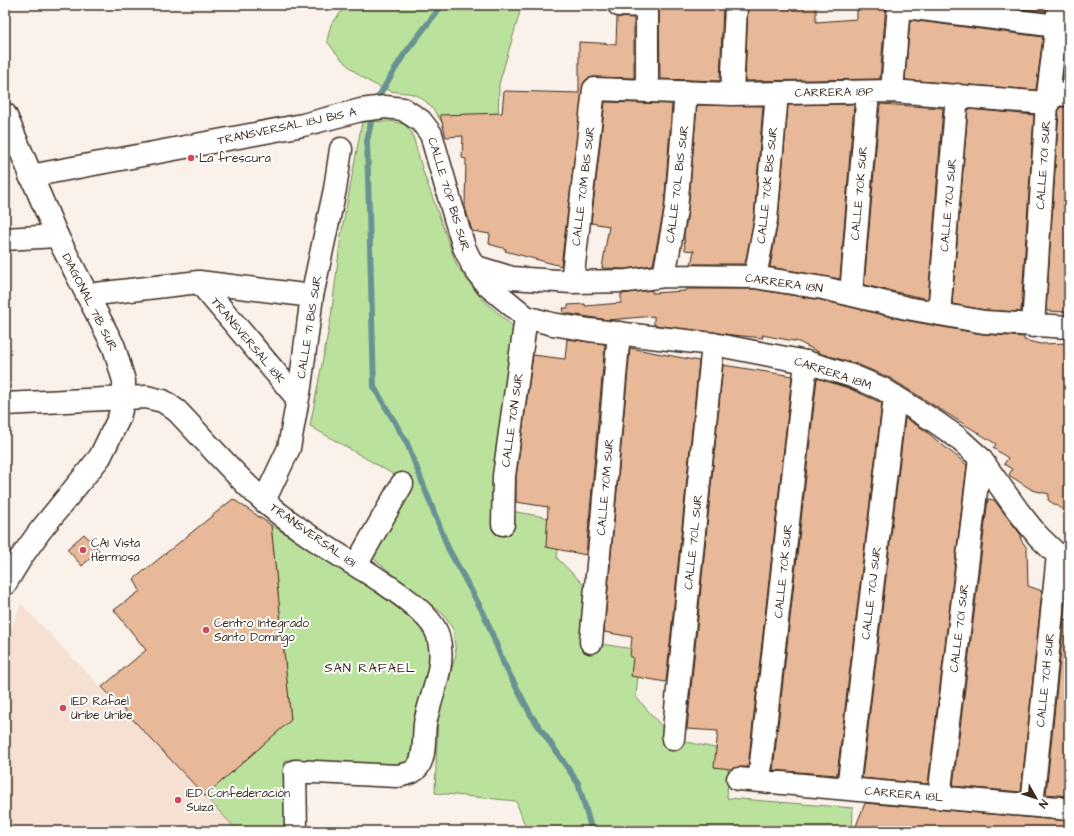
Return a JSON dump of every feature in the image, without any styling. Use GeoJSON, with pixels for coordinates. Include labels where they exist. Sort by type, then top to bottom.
{"type":"FeatureCollection","features":[{"type":"Feature","properties":{"kind":"street"},"geometry":{"type":"LineString","coordinates":[[619,5],[647,6],[647,91]]}},
{"type":"Feature","properties":{"kind":"street"},"geometry":{"type":"LineString","coordinates":[[732,94],[736,5]]}},
{"type":"Feature","properties":{"kind":"street"},"geometry":{"type":"LineString","coordinates":[[892,91],[899,6],[1058,15]]}},
{"type":"Feature","properties":{"kind":"street","name":"CALLE 70I SUR"},"geometry":{"type":"LineString","coordinates":[[1033,326],[1047,103],[1058,15]]}},
{"type":"Feature","properties":{"kind":"street","name":"CARRERA 18P"},"geometry":{"type":"LineString","coordinates":[[594,90],[732,94],[892,91],[1047,103]]}},
{"type":"Feature","properties":{"kind":"street","name":"CALLE 70M BIS SUR"},"geometry":{"type":"LineString","coordinates":[[572,282],[594,90]]}},
{"type":"Feature","properties":{"kind":"street","name":"CALLE 70L BIS SUR"},"geometry":{"type":"LineString","coordinates":[[664,276],[676,210],[686,92]]}},
{"type":"Feature","properties":{"kind":"street","name":"CALLE 70K SUR"},"geometry":{"type":"LineString","coordinates":[[851,294],[868,92]]}},
{"type":"Feature","properties":{"kind":"street","name":"CALLE 70K BIS SUR"},"geometry":{"type":"LineString","coordinates":[[755,277],[766,220],[777,93]]}},
{"type":"Feature","properties":{"kind":"street"},"geometry":{"type":"LineString","coordinates":[[1047,103],[1056,94],[1069,95]]}},
{"type":"Feature","properties":{"kind":"street","name":"CALLE 70J SUR"},"geometry":{"type":"LineString","coordinates":[[939,314],[957,95]]}},
{"type":"Feature","properties":{"kind":"street","name":"TRANSVERSAL 18J BIS A"},"geometry":{"type":"LineString","coordinates":[[30,176],[303,125],[361,110],[394,108]]}},
{"type":"Feature","properties":{"kind":"street","name":"CALLE 70P BIS SUR"},"geometry":{"type":"LineString","coordinates":[[394,108],[421,121],[431,134],[457,225],[473,266],[486,284],[526,317]]}},
{"type":"Feature","properties":{"kind":"street","name":"DIAGONAL 71B SUR"},"geometry":{"type":"LineString","coordinates":[[5,114],[30,176],[57,236],[114,347],[124,381],[124,397],[119,418],[100,457],[40,531],[22,556],[5,584]]}},
{"type":"Feature","properties":{"kind":"street","name":"CALLE 71 BIS SUR"},"geometry":{"type":"LineString","coordinates":[[264,501],[287,455],[296,398],[300,387],[312,296],[335,189],[342,148]]}},
{"type":"Feature","properties":{"kind":"street"},"geometry":{"type":"LineString","coordinates":[[5,239],[57,236]]}},
{"type":"Feature","properties":{"kind":"street","name":"CARRERA 18N"},"geometry":{"type":"LineString","coordinates":[[473,266],[512,278],[572,282],[627,281],[664,276],[755,277],[851,294],[907,308],[984,322],[1069,327]]}},
{"type":"Feature","properties":{"kind":"street"},"geometry":{"type":"LineString","coordinates":[[87,295],[199,282],[312,296]]}},
{"type":"Feature","properties":{"kind":"street","name":"TRANSVERSAL 18K"},"geometry":{"type":"LineString","coordinates":[[199,282],[296,398]]}},
{"type":"Feature","properties":{"kind":"street","name":"CARRERA 18M"},"geometry":{"type":"LineString","coordinates":[[526,317],[552,324],[713,344],[806,362],[852,376],[883,389],[957,437],[980,458],[1018,511],[1063,561]]}},
{"type":"Feature","properties":{"kind":"street","name":"CALLE 70N SUR"},"geometry":{"type":"LineString","coordinates":[[503,524],[504,476],[526,317]]}},
{"type":"Feature","properties":{"kind":"street","name":"CALLE 70M SUR"},"geometry":{"type":"LineString","coordinates":[[591,642],[619,333]]}},
{"type":"Feature","properties":{"kind":"street","name":"CALLE 70L SUR"},"geometry":{"type":"LineString","coordinates":[[673,739],[713,344]]}},
{"type":"Feature","properties":{"kind":"street","name":"CALLE 70K SUR"},"geometry":{"type":"LineString","coordinates":[[748,780],[806,362]]}},
{"type":"Feature","properties":{"kind":"street","name":"TRANSVERSAL 18I"},"geometry":{"type":"LineString","coordinates":[[5,404],[124,397],[146,397],[163,401],[177,411],[264,501],[287,520],[407,600],[431,622],[438,634],[442,655],[440,668],[428,709],[419,765],[412,772],[397,776],[295,771],[296,831]]}},
{"type":"Feature","properties":{"kind":"street","name":"CALLE 70J SUR"},"geometry":{"type":"LineString","coordinates":[[848,789],[895,397]]}},
{"type":"Feature","properties":{"kind":"street","name":"CALLE 70I SUR"},"geometry":{"type":"LineString","coordinates":[[939,797],[980,458]]}},
{"type":"Feature","properties":{"kind":"street"},"geometry":{"type":"LineString","coordinates":[[356,565],[402,484]]}},
{"type":"Feature","properties":{"kind":"street","name":"CALLE 70H SUR"},"geometry":{"type":"LineString","coordinates":[[1032,806],[1063,561]]}},
{"type":"Feature","properties":{"kind":"street","name":"CARRERA 18L"},"geometry":{"type":"LineString","coordinates":[[748,780],[1069,809]]}},
{"type":"Feature","properties":{"kind":"shaded area","name":"IED Rafael Uribe Uribe"},"geometry":{"type":"Polygon","coordinates":[[[21,604],[238,831],[5,831],[5,645],[21,604]]]}},
{"type":"Feature","properties":{"kind":"green space"},"geometry":{"type":"Polygon","coordinates":[[[347,5],[522,5],[499,84],[498,126],[446,128],[423,99],[408,93],[391,91],[372,83],[355,72],[347,65],[327,41],[331,24],[347,5]]]}},
{"type":"Feature","properties":{"kind":"green space"},"geometry":{"type":"Polygon","coordinates":[[[390,121],[404,124],[412,133],[423,171],[457,266],[480,297],[516,329],[494,508],[561,520],[557,558],[594,595],[588,642],[640,650],[636,697],[673,739],[729,751],[727,798],[853,808],[852,831],[527,831],[516,801],[435,793],[438,715],[456,654],[453,629],[443,614],[370,556],[410,484],[310,426],[331,317],[341,236],[362,122],[390,121]]]}},
{"type":"Feature","properties":{"kind":"green space"},"geometry":{"type":"Polygon","coordinates":[[[271,525],[407,610],[420,622],[434,650],[424,690],[415,711],[416,758],[393,772],[285,760],[285,831],[238,831],[205,796],[291,720],[271,525]]]}},
{"type":"Feature","properties":{"kind":"building"},"geometry":{"type":"Polygon","coordinates":[[[659,5],[723,5],[720,81],[660,79],[659,5]]]}},
{"type":"Feature","properties":{"kind":"building"},"geometry":{"type":"Polygon","coordinates":[[[748,5],[816,5],[816,22],[857,19],[857,5],[886,5],[880,79],[745,81],[748,5]]]}},
{"type":"Feature","properties":{"kind":"building"},"geometry":{"type":"Polygon","coordinates":[[[990,5],[1046,5],[1046,12],[990,5]]]}},
{"type":"Feature","properties":{"kind":"building"},"geometry":{"type":"Polygon","coordinates":[[[617,17],[634,18],[634,78],[594,77],[588,78],[584,82],[561,266],[505,251],[506,249],[489,244],[490,234],[472,231],[465,207],[466,159],[462,158],[463,136],[446,137],[440,115],[502,113],[504,91],[579,93],[579,42],[616,44],[617,17]]]}},
{"type":"Feature","properties":{"kind":"building"},"geometry":{"type":"Polygon","coordinates":[[[910,20],[1043,37],[1036,90],[905,80],[910,20]]]}},
{"type":"Feature","properties":{"kind":"building"},"geometry":{"type":"Polygon","coordinates":[[[1069,29],[1069,82],[1062,82],[1069,29]]]}},
{"type":"Feature","properties":{"kind":"building"},"geometry":{"type":"Polygon","coordinates":[[[605,102],[672,104],[664,208],[653,265],[626,269],[602,268],[609,226],[591,223],[605,102]]]}},
{"type":"Feature","properties":{"kind":"building"},"geometry":{"type":"Polygon","coordinates":[[[854,104],[840,279],[770,267],[778,221],[788,105],[854,104]]]}},
{"type":"Feature","properties":{"kind":"building"},"geometry":{"type":"Polygon","coordinates":[[[880,104],[943,108],[928,299],[864,285],[880,104]]]}},
{"type":"Feature","properties":{"kind":"building"},"geometry":{"type":"Polygon","coordinates":[[[697,105],[763,106],[754,218],[745,264],[691,264],[694,251],[685,250],[684,235],[688,211],[697,105]]]}},
{"type":"Feature","properties":{"kind":"building"},"geometry":{"type":"Polygon","coordinates":[[[1069,107],[1069,312],[1046,311],[1059,108],[1069,107]]]}},
{"type":"Feature","properties":{"kind":"building"},"geometry":{"type":"Polygon","coordinates":[[[968,109],[1034,115],[1021,312],[985,310],[952,304],[968,109]]]}},
{"type":"Feature","properties":{"kind":"building"},"geometry":{"type":"Polygon","coordinates":[[[686,289],[754,289],[821,300],[904,320],[982,334],[1024,337],[1024,340],[1040,344],[1069,343],[1069,514],[1048,500],[1049,494],[1032,490],[1009,475],[1012,469],[1004,464],[1008,458],[993,448],[996,444],[890,378],[857,364],[822,354],[799,342],[762,335],[763,338],[654,325],[654,316],[608,320],[564,313],[563,308],[568,308],[568,305],[585,304],[585,306],[621,303],[621,294],[652,290],[652,293],[685,291],[686,289]]]}},
{"type":"Feature","properties":{"kind":"building"},"geometry":{"type":"Polygon","coordinates":[[[567,339],[605,344],[586,555],[546,547],[548,507],[516,502],[516,477],[533,355],[565,359],[567,339]]]}},
{"type":"Feature","properties":{"kind":"building"},"geometry":{"type":"Polygon","coordinates":[[[630,348],[699,361],[666,682],[631,676],[633,657],[630,657],[632,637],[604,632],[630,348]]]}},
{"type":"Feature","properties":{"kind":"building"},"geometry":{"type":"Polygon","coordinates":[[[723,365],[792,376],[748,767],[731,769],[714,767],[718,731],[687,729],[723,365]]]}},
{"type":"Feature","properties":{"kind":"building"},"geometry":{"type":"Polygon","coordinates":[[[817,378],[848,388],[882,403],[837,775],[773,770],[817,378]]]}},
{"type":"Feature","properties":{"kind":"building"},"geometry":{"type":"Polygon","coordinates":[[[905,418],[923,429],[967,465],[928,784],[862,778],[905,418]]]}},
{"type":"Feature","properties":{"kind":"building","name":"Centro Integrado Santo Domingo"},"geometry":{"type":"Polygon","coordinates":[[[233,499],[271,525],[291,720],[205,796],[102,687],[146,650],[114,610],[140,591],[134,579],[233,499]]]}},
{"type":"Feature","properties":{"kind":"building"},"geometry":{"type":"Polygon","coordinates":[[[988,499],[994,500],[1021,535],[1021,540],[1027,548],[1028,586],[1042,591],[1021,792],[953,786],[988,499]]]}},
{"type":"Feature","properties":{"kind":"building","name":"CAI Vista Hermosa"},"geometry":{"type":"Polygon","coordinates":[[[84,534],[99,550],[82,566],[67,549],[84,534]]]}},
{"type":"Feature","properties":{"kind":"building"},"geometry":{"type":"Polygon","coordinates":[[[1064,619],[1069,620],[1069,796],[1046,794],[1064,619]]]}},
{"type":"Feature","properties":{"kind":"building"},"geometry":{"type":"Polygon","coordinates":[[[865,803],[1069,821],[1069,831],[884,831],[856,826],[865,803]]]}},
{"type":"Feature","properties":{"kind":"waterway"},"geometry":{"type":"LineString","coordinates":[[375,104],[403,56],[442,5]]}},
{"type":"Feature","properties":{"kind":"waterway"},"geometry":{"type":"LineString","coordinates":[[373,113],[367,141],[374,387],[407,443],[448,548],[484,614],[504,664],[531,715],[578,783],[592,831]]}},
{"type":"Feature","properties":{"kind":"place","name":"La frescura"},"geometry":{"type":"Point","coordinates":[191,158]}},
{"type":"Feature","properties":{"kind":"place","name":"CAI Vista Hermosa"},"geometry":{"type":"Point","coordinates":[83,550]}},
{"type":"Feature","properties":{"kind":"place","name":"Centro Integrado Santo Domingo"},"geometry":{"type":"Point","coordinates":[206,630]}},
{"type":"Feature","properties":{"kind":"place","name":"IED Rafael Uribe Uribe"},"geometry":{"type":"Point","coordinates":[63,708]}},
{"type":"Feature","properties":{"kind":"place","name":"IED Confederación Suiza"},"geometry":{"type":"Point","coordinates":[178,800]}},
{"type":"Feature","properties":{"kind":"district","name":"SAN RAFAEL"},"geometry":{"type":"Point","coordinates":[370,667]}}]}
